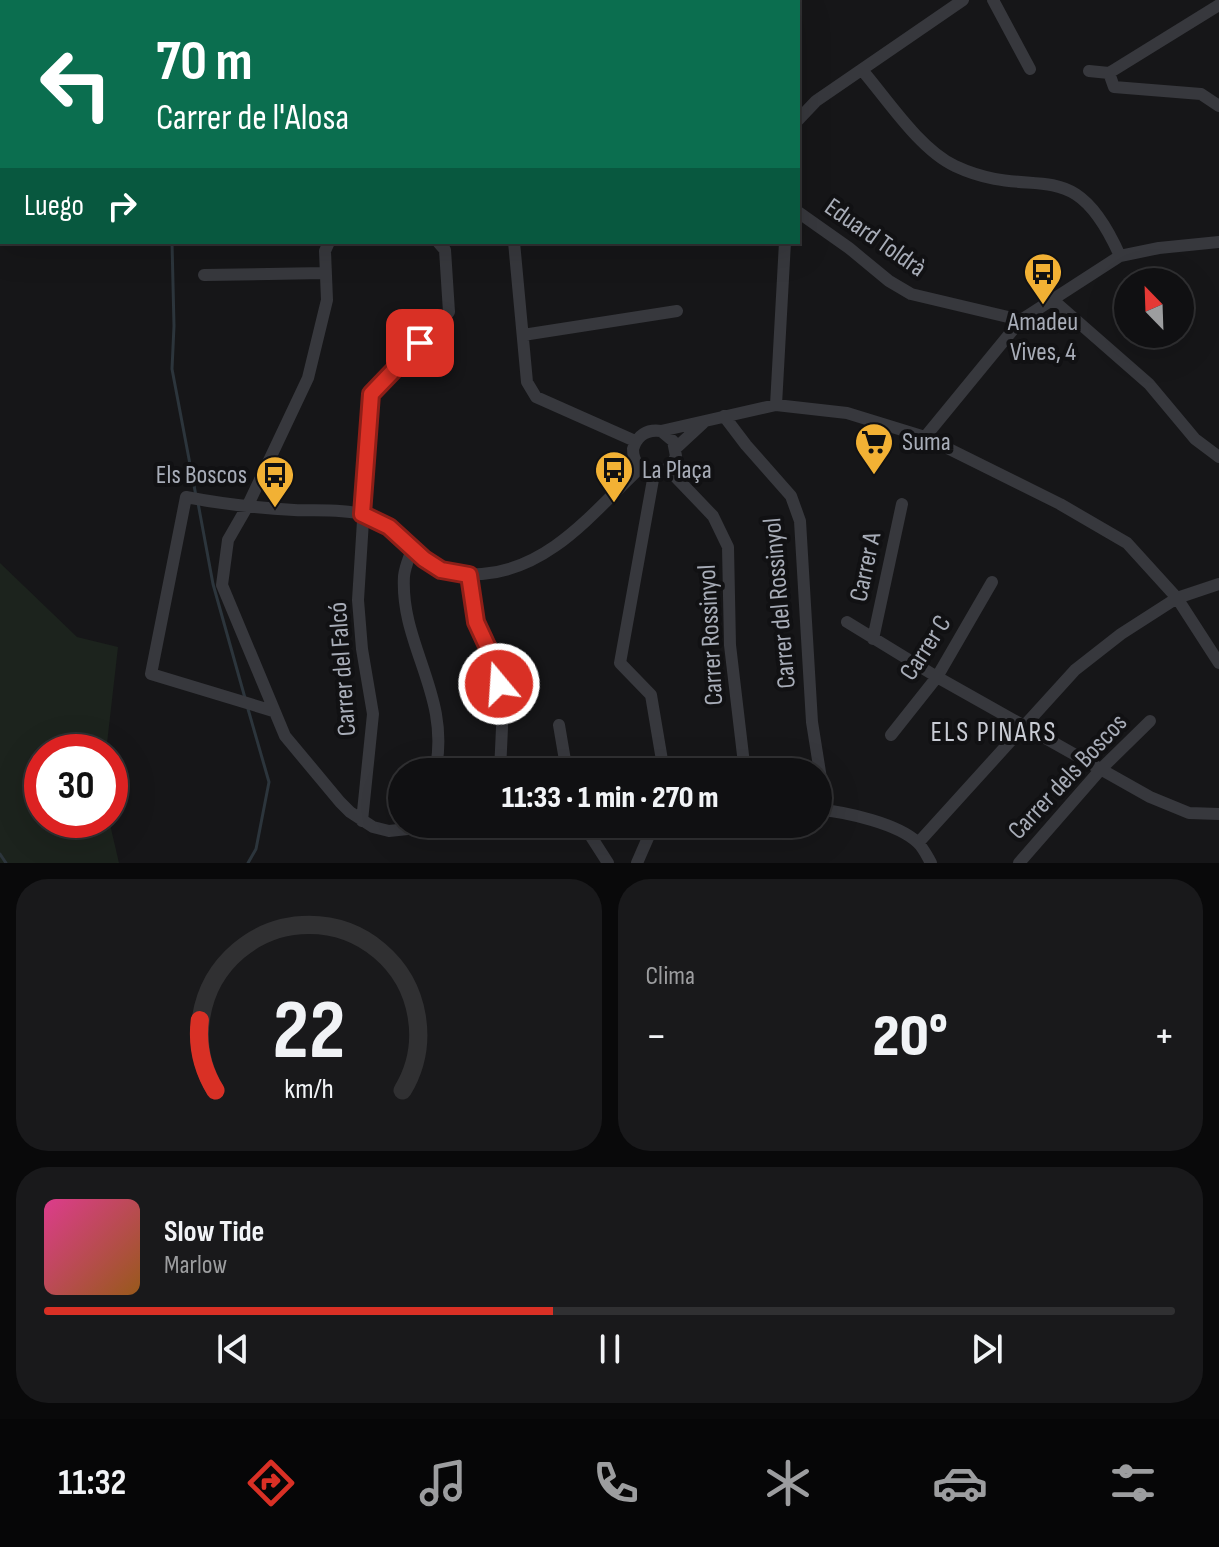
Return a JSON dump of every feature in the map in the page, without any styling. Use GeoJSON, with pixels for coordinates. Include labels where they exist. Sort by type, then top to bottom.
{"type":"FeatureCollection","features":[{"type":"Feature","properties":{"kind":"street"},"geometry":{"type":"LineString","coordinates":[[800,118],[816,101],[963,0]]}},
{"type":"Feature","properties":{"kind":"street"},"geometry":{"type":"LineString","coordinates":[[993,0],[1030,69]]}},
{"type":"Feature","properties":{"kind":"street"},"geometry":{"type":"LineString","coordinates":[[1089,71],[1109,73],[1219,5]]}},
{"type":"Feature","properties":{"kind":"street"},"geometry":{"type":"LineString","coordinates":[[862,70],[921,140],[955,166],[987,177],[1047,183],[1066,188],[1085,199],[1107,226],[1120,256]]}},
{"type":"Feature","properties":{"kind":"street"},"geometry":{"type":"LineString","coordinates":[[1109,73],[1114,87],[1201,94],[1219,106]]}},
{"type":"Feature","properties":{"kind":"street","name":"Eduard Toldrà"},"geometry":{"type":"LineString","coordinates":[[800,213],[889,281],[911,294],[1021,320]]}},
{"type":"Feature","properties":{"kind":"street"},"geometry":{"type":"LineString","coordinates":[[925,437],[1021,320],[1120,256],[1159,248],[1219,242]]}},
{"type":"Feature","properties":{"kind":"street"},"geometry":{"type":"LineString","coordinates":[[328,244],[325,251],[327,300],[308,378],[247,507],[228,540],[222,585],[285,736],[340,802],[362,821],[388,831]]}},
{"type":"Feature","properties":{"kind":"street","name":"Carrer del Falcó"},"geometry":{"type":"LineString","coordinates":[[362,821],[373,714],[362,649],[358,600],[371,394],[449,312],[445,250],[440,244]]}},
{"type":"Feature","properties":{"kind":"street"},"geometry":{"type":"LineString","coordinates":[[514,244],[527,382],[536,397],[635,441]]}},
{"type":"Feature","properties":{"kind":"street"},"geometry":{"type":"LineString","coordinates":[[776,405],[785,244]]}},
{"type":"Feature","properties":{"kind":"street"},"geometry":{"type":"LineString","coordinates":[[204,275],[325,273]]}},
{"type":"Feature","properties":{"kind":"street"},"geometry":{"type":"LineString","coordinates":[[1053,300],[1149,384],[1195,439],[1219,457]]}},
{"type":"Feature","properties":{"kind":"street"},"geometry":{"type":"LineString","coordinates":[[523,335],[677,311]]}},
{"type":"Feature","properties":{"kind":"street"},"geometry":{"type":"LineString","coordinates":[[661,431],[669,435],[676,448],[676,456],[668,469],[654,474],[640,468],[633,456],[635,441],[646,431],[703,423],[776,405],[847,413],[925,437],[1060,504],[1127,543],[1177,598],[1219,663]]}},
{"type":"Feature","properties":{"kind":"street","name":"Carrer del Rossinyol"},"geometry":{"type":"LineString","coordinates":[[724,416],[791,496],[800,521],[816,758]]}},
{"type":"Feature","properties":{"kind":"street"},"geometry":{"type":"LineString","coordinates":[[676,448],[703,423]]}},
{"type":"Feature","properties":{"kind":"street"},"geometry":{"type":"LineString","coordinates":[[273,711],[151,674],[188,498],[247,507],[362,514],[389,527],[441,570],[469,575],[505,572],[534,561],[553,549],[640,468]]}},
{"type":"Feature","properties":{"kind":"street","name":"Carrer Rossinyol"},"geometry":{"type":"LineString","coordinates":[[668,469],[713,516],[728,547],[730,645],[743,758]]}},
{"type":"Feature","properties":{"kind":"street"},"geometry":{"type":"LineString","coordinates":[[654,474],[620,663],[651,695],[662,758]]}},
{"type":"Feature","properties":{"kind":"street","name":"Carrer A"},"geometry":{"type":"LineString","coordinates":[[873,639],[902,504]]}},
{"type":"Feature","properties":{"kind":"street"},"geometry":{"type":"LineString","coordinates":[[413,546],[404,573],[406,605],[409,626],[437,710],[438,758]]}},
{"type":"Feature","properties":{"kind":"street"},"geometry":{"type":"LineString","coordinates":[[469,575],[476,622],[495,663],[503,705],[501,758]]}},
{"type":"Feature","properties":{"kind":"street","name":"Carrer C"},"geometry":{"type":"LineString","coordinates":[[891,735],[937,677],[992,582]]}},
{"type":"Feature","properties":{"kind":"street"},"geometry":{"type":"LineString","coordinates":[[919,842],[1075,670],[1121,634],[1177,598],[1219,584]]}},
{"type":"Feature","properties":{"kind":"street"},"geometry":{"type":"LineString","coordinates":[[847,622],[1025,728],[1150,797],[1189,813],[1219,814]]}},
{"type":"Feature","properties":{"kind":"street","name":"Carrer dels Boscos"},"geometry":{"type":"LineString","coordinates":[[1019,863],[1101,769],[1150,721]]}},
{"type":"Feature","properties":{"kind":"street"},"geometry":{"type":"LineString","coordinates":[[559,725],[565,758]]}},
{"type":"Feature","properties":{"kind":"street"},"geometry":{"type":"LineString","coordinates":[[832,812],[881,823],[919,842],[931,863]]}},
{"type":"Feature","properties":{"kind":"street"},"geometry":{"type":"LineString","coordinates":[[592,838],[608,863]]}},
{"type":"Feature","properties":{"kind":"street"},"geometry":{"type":"LineString","coordinates":[[637,863],[648,838]]}},
{"type":"Feature","properties":{"kind":"shaded area"},"geometry":{"type":"Polygon","coordinates":[[[0,563],[77,637],[118,647],[108,734],[24,734],[24,838],[113,838],[119,863],[0,863],[0,563]]]}},
{"type":"Feature","properties":{"kind":"waterway"},"geometry":{"type":"LineString","coordinates":[[172,244],[172,369],[196,496]]}},
{"type":"Feature","properties":{"kind":"waterway"},"geometry":{"type":"LineString","coordinates":[[198,503],[213,584],[245,698]]}},
{"type":"Feature","properties":{"kind":"waterway"},"geometry":{"type":"LineString","coordinates":[[248,709],[269,782],[256,849],[248,863]]}},
{"type":"Feature","properties":{"kind":"waterway"},"geometry":{"type":"LineString","coordinates":[[0,854],[6,863]]}},
{"type":"Feature","properties":{"kind":"place","name":"Amadeu Vives, 4"},"geometry":{"type":"Point","coordinates":[1043,306]}},
{"type":"Feature","properties":{"kind":"place","name":"Suma"},"geometry":{"type":"Point","coordinates":[874,476]}},
{"type":"Feature","properties":{"kind":"place","name":"La Plaça"},"geometry":{"type":"Point","coordinates":[614,504]}},
{"type":"Feature","properties":{"kind":"place","name":"Els Boscos"},"geometry":{"type":"Point","coordinates":[275,509]}},
{"type":"Feature","properties":{"kind":"district","name":"ELS PINARS"},"geometry":{"type":"Point","coordinates":[994,732]}},
{"type":"Feature","properties":{"kind":"route"},"geometry":{"type":"LineString","coordinates":[[420,343],[371,394],[362,514],[389,527],[441,570],[469,575],[476,622],[495,663],[499,684]]}}]}
